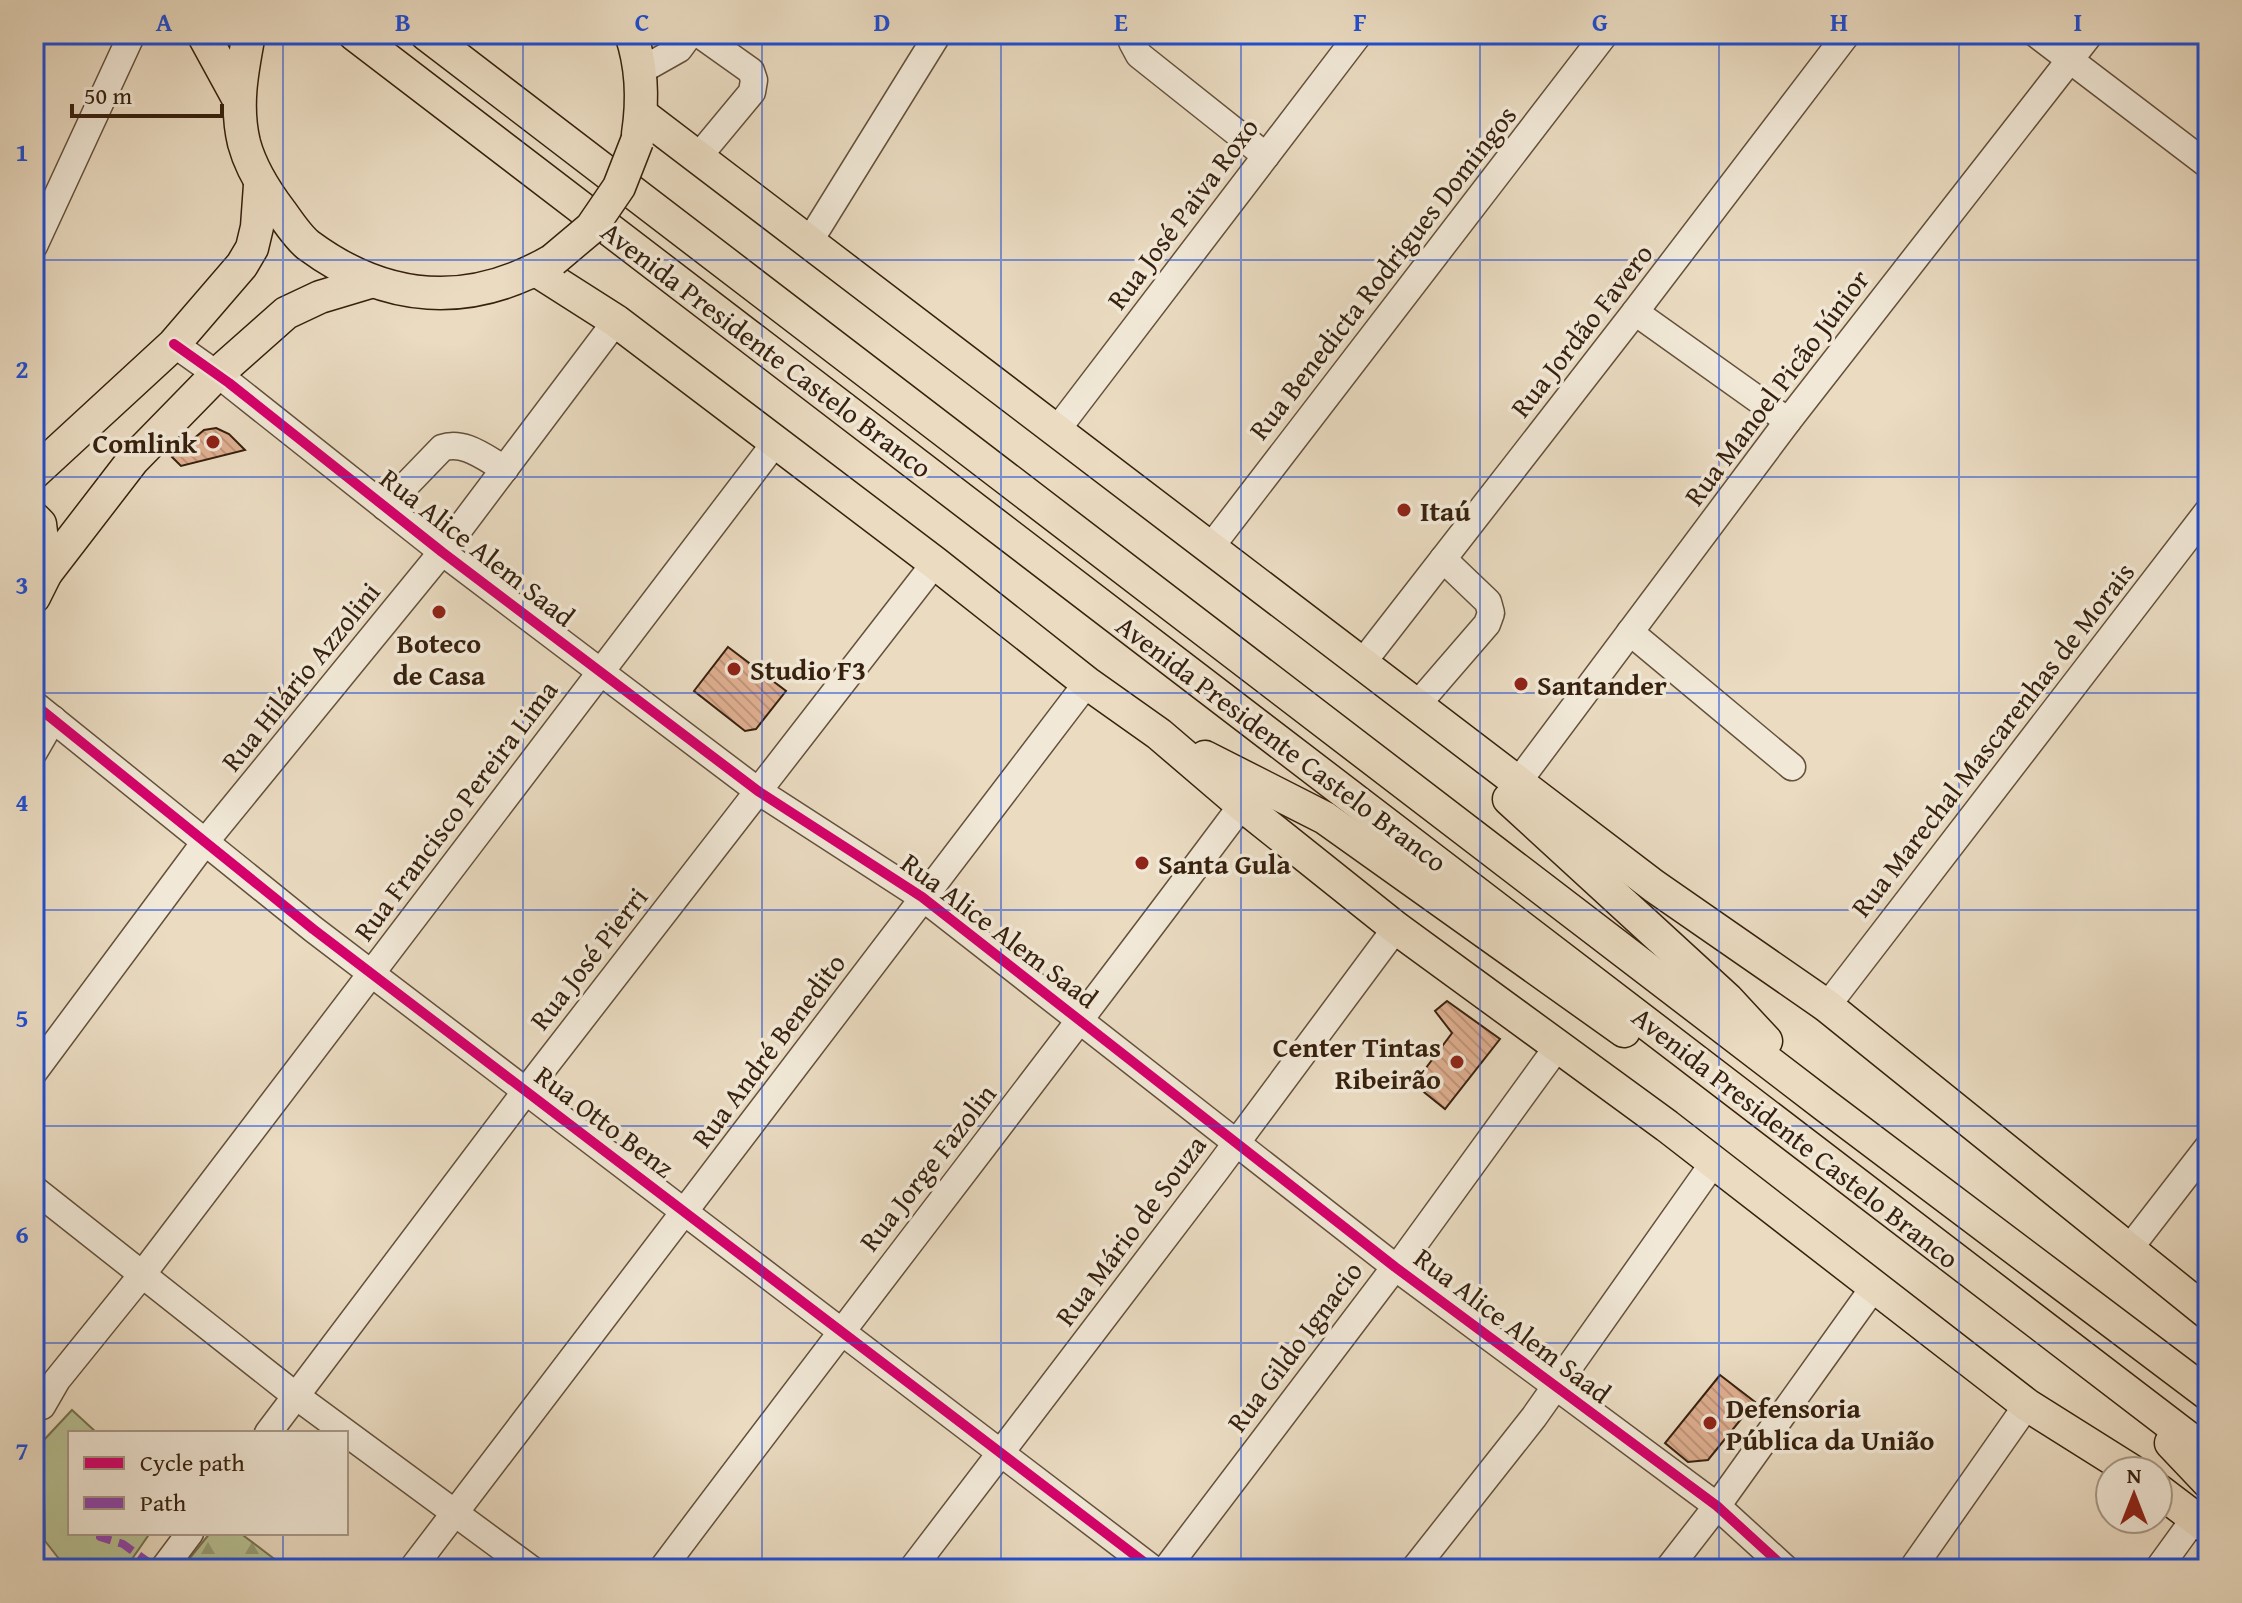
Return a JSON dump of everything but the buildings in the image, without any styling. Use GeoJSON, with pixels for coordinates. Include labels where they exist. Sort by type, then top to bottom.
{"type":"FeatureCollection","features":[{"type":"Feature","properties":{"kind":"main road"},"geometry":{"type":"LineString","coordinates":[[203,34],[238,98]]}},
{"type":"Feature","properties":{"kind":"main road"},"geometry":{"type":"LineString","coordinates":[[249,34],[238,98],[244,143],[260,185],[306,244],[370,282],[426,294],[482,290],[544,265],[591,228],[619,187],[639,128],[639,55],[631,34]]}},
{"type":"Feature","properties":{"kind":"main road","name":"Avenida Presidente Castelo Branco"},"geometry":{"type":"LineString","coordinates":[[354,34],[2208,1453]]}},
{"type":"Feature","properties":{"kind":"main road","name":"Avenida Presidente Castelo Branco"},"geometry":{"type":"LineString","coordinates":[[426,34],[1826,1106],[2208,1394]]}},
{"type":"Feature","properties":{"kind":"main road"},"geometry":{"type":"LineString","coordinates":[[639,128],[698,157],[1654,886],[1827,1006],[2208,1313]]}},
{"type":"Feature","properties":{"kind":"main road"},"geometry":{"type":"LineString","coordinates":[[34,473],[174,344],[242,265],[252,248],[257,227],[260,185]]}},
{"type":"Feature","properties":{"kind":"main road"},"geometry":{"type":"LineString","coordinates":[[544,265],[1087,683],[1159,734],[1396,928],[1714,1162],[2027,1405],[2107,1455]]}},
{"type":"Feature","properties":{"kind":"main road"},"geometry":{"type":"LineString","coordinates":[[40,585],[133,460],[216,375],[286,313],[320,297],[370,282]]}},
{"type":"Feature","properties":{"kind":"main road"},"geometry":{"type":"LineString","coordinates":[[34,518],[40,524],[44,544],[40,585]]}},
{"type":"Feature","properties":{"kind":"main road"},"geometry":{"type":"LineString","coordinates":[[1421,707],[1453,748],[1727,999],[1826,1106]]}},
{"type":"Feature","properties":{"kind":"main road"},"geometry":{"type":"LineString","coordinates":[[1159,734],[1325,818],[1646,1048],[1838,1169]]}},
{"type":"Feature","properties":{"kind":"main road"},"geometry":{"type":"LineString","coordinates":[[2118,1385],[2208,1482]]}},
{"type":"Feature","properties":{"kind":"main road"},"geometry":{"type":"LineString","coordinates":[[2174,1502],[2202,1523]]}},
{"type":"Feature","properties":{"kind":"street"},"geometry":{"type":"LineString","coordinates":[[34,246],[132,34]]}},
{"type":"Feature","properties":{"kind":"street"},"geometry":{"type":"LineString","coordinates":[[640,71],[679,49],[690,34]]}},
{"type":"Feature","properties":{"kind":"street"},"geometry":{"type":"LineString","coordinates":[[698,157],[752,92],[754,80],[751,71],[699,34]]}},
{"type":"Feature","properties":{"kind":"street"},"geometry":{"type":"LineString","coordinates":[[809,242],[938,34]]}},
{"type":"Feature","properties":{"kind":"street"},"geometry":{"type":"LineString","coordinates":[[1134,34],[1132,42],[1139,55],[1266,156]]}},
{"type":"Feature","properties":{"kind":"street","name":"Rua José Paiva Roxo"},"geometry":{"type":"LineString","coordinates":[[1056,431],[1359,34]]}},
{"type":"Feature","properties":{"kind":"street","name":"Rua Benedicta Rodrigues Domingos"},"geometry":{"type":"LineString","coordinates":[[1210,548],[1605,34]]}},
{"type":"Feature","properties":{"kind":"street","name":"Rua Jordão Favero"},"geometry":{"type":"LineString","coordinates":[[1363,662],[1847,34]]}},
{"type":"Feature","properties":{"kind":"street"},"geometry":{"type":"LineString","coordinates":[[2036,34],[2208,165]]}},
{"type":"Feature","properties":{"kind":"street","name":"Rua Manoel Picão Júnior"},"geometry":{"type":"LineString","coordinates":[[1518,782],[1788,421],[2090,34]]}},
{"type":"Feature","properties":{"kind":"street"},"geometry":{"type":"LineString","coordinates":[[1635,312],[1788,421]]}},
{"type":"Feature","properties":{"kind":"street","name":"Rua Hilário Azzolini"},"geometry":{"type":"LineString","coordinates":[[34,1072],[205,842],[442,552],[616,321]]}},
{"type":"Feature","properties":{"kind":"street","name":"Rua Alice Alem Saad"},"geometry":{"type":"LineString","coordinates":[[174,344],[229,383],[442,552],[758,791],[922,897],[1395,1267],[1717,1506],[1786,1569]]}},
{"type":"Feature","properties":{"kind":"street","name":"Rua Francisco Pereira Lima"},"geometry":{"type":"LineString","coordinates":[[42,1406],[57,1380],[141,1276],[775,443]]}},
{"type":"Feature","properties":{"kind":"street"},"geometry":{"type":"LineString","coordinates":[[385,507],[442,448],[451,445],[460,445],[505,469]]}},
{"type":"Feature","properties":{"kind":"street","name":"Rua Marechal Mascarenhas de Morais"},"geometry":{"type":"LineString","coordinates":[[1827,1006],[2208,511]]}},
{"type":"Feature","properties":{"kind":"street"},"geometry":{"type":"LineString","coordinates":[[1421,707],[1487,624],[1491,613],[1488,602],[1443,559]]}},
{"type":"Feature","properties":{"kind":"street","name":"Rua José Pierri"},"geometry":{"type":"LineString","coordinates":[[270,1431],[526,1091],[935,563]]}},
{"type":"Feature","properties":{"kind":"street"},"geometry":{"type":"LineString","coordinates":[[1630,632],[1792,767]]}},
{"type":"Feature","properties":{"kind":"street","name":"Rua André Benedito"},"geometry":{"type":"LineString","coordinates":[[412,1569],[1087,683]]}},
{"type":"Feature","properties":{"kind":"street"},"geometry":{"type":"LineString","coordinates":[[34,752],[43,712]]}},
{"type":"Feature","properties":{"kind":"street","name":"Rua Otto Benz"},"geometry":{"type":"LineString","coordinates":[[43,712],[371,973],[1153,1569]]}},
{"type":"Feature","properties":{"kind":"street","name":"Rua Jorge Fazolin"},"geometry":{"type":"LineString","coordinates":[[662,1569],[1242,805]]}},
{"type":"Feature","properties":{"kind":"street","name":"Rua Mário de Souza"},"geometry":{"type":"LineString","coordinates":[[912,1569],[1396,928]]}},
{"type":"Feature","properties":{"kind":"street","name":"Rua Gildo Ignacio"},"geometry":{"type":"LineString","coordinates":[[1166,1569],[1402,1261],[1558,1046]]}},
{"type":"Feature","properties":{"kind":"street"},"geometry":{"type":"LineString","coordinates":[[2129,1249],[2208,1147]]}},
{"type":"Feature","properties":{"kind":"street"},"geometry":{"type":"LineString","coordinates":[[1414,1569],[1557,1385],[1714,1162]]}},
{"type":"Feature","properties":{"kind":"street"},"geometry":{"type":"LineString","coordinates":[[34,1189],[141,1276],[343,1431]]}},
{"type":"Feature","properties":{"kind":"street"},"geometry":{"type":"LineString","coordinates":[[1668,1569],[1717,1506],[1874,1287]]}},
{"type":"Feature","properties":{"kind":"street"},"geometry":{"type":"LineString","coordinates":[[1912,1569],[2027,1405]]}},
{"type":"Feature","properties":{"kind":"street"},"geometry":{"type":"LineString","coordinates":[[348,1434],[531,1569]]}},
{"type":"Feature","properties":{"kind":"street"},"geometry":{"type":"LineString","coordinates":[[2158,1569],[2202,1523]]}},
{"type":"Feature","properties":{"kind":"street"},"geometry":{"type":"LineString","coordinates":[[163,1569],[188,1535]]}},
{"type":"Feature","properties":{"kind":"green space"},"geometry":{"type":"Polygon","coordinates":[[[72,1410],[95,1431],[68,1431],[68,1535],[149,1535],[125,1569],[67,1569],[45,1541],[43,1441],[72,1410]]]}},
{"type":"Feature","properties":{"kind":"green space"},"geometry":{"type":"Polygon","coordinates":[[[208,1535],[243,1535],[281,1564],[278,1569],[181,1569],[208,1535]]]}},
{"type":"Feature","properties":{"kind":"marked path"},"geometry":{"type":"LineString","coordinates":[[101,1535],[123,1544],[158,1569]]}},
{"type":"Feature","properties":{"kind":"cycle path"},"geometry":{"type":"LineString","coordinates":[[174,344],[229,383],[442,552],[758,791],[922,897],[1395,1267],[1717,1506],[1786,1569]]}},
{"type":"Feature","properties":{"kind":"cycle path"},"geometry":{"type":"LineString","coordinates":[[34,704],[313,929],[1153,1569]]}},
{"type":"Feature","properties":{"kind":"place","name":"Comlink"},"geometry":{"type":"Point","coordinates":[213,442]}},
{"type":"Feature","properties":{"kind":"place","name":"Itaú"},"geometry":{"type":"Point","coordinates":[1404,510]}},
{"type":"Feature","properties":{"kind":"place","name":"Boteco de Casa"},"geometry":{"type":"Point","coordinates":[439,612]}},
{"type":"Feature","properties":{"kind":"place","name":"Studio F3"},"geometry":{"type":"Point","coordinates":[734,669]}},
{"type":"Feature","properties":{"kind":"place","name":"Santander"},"geometry":{"type":"Point","coordinates":[1521,684]}},
{"type":"Feature","properties":{"kind":"place","name":"Santa Gula"},"geometry":{"type":"Point","coordinates":[1142,863]}},
{"type":"Feature","properties":{"kind":"place","name":"Center Tintas Ribeirão"},"geometry":{"type":"Point","coordinates":[1457,1062]}},
{"type":"Feature","properties":{"kind":"place","name":"Defensoria Pública da União"},"geometry":{"type":"Point","coordinates":[1710,1423]}}]}
